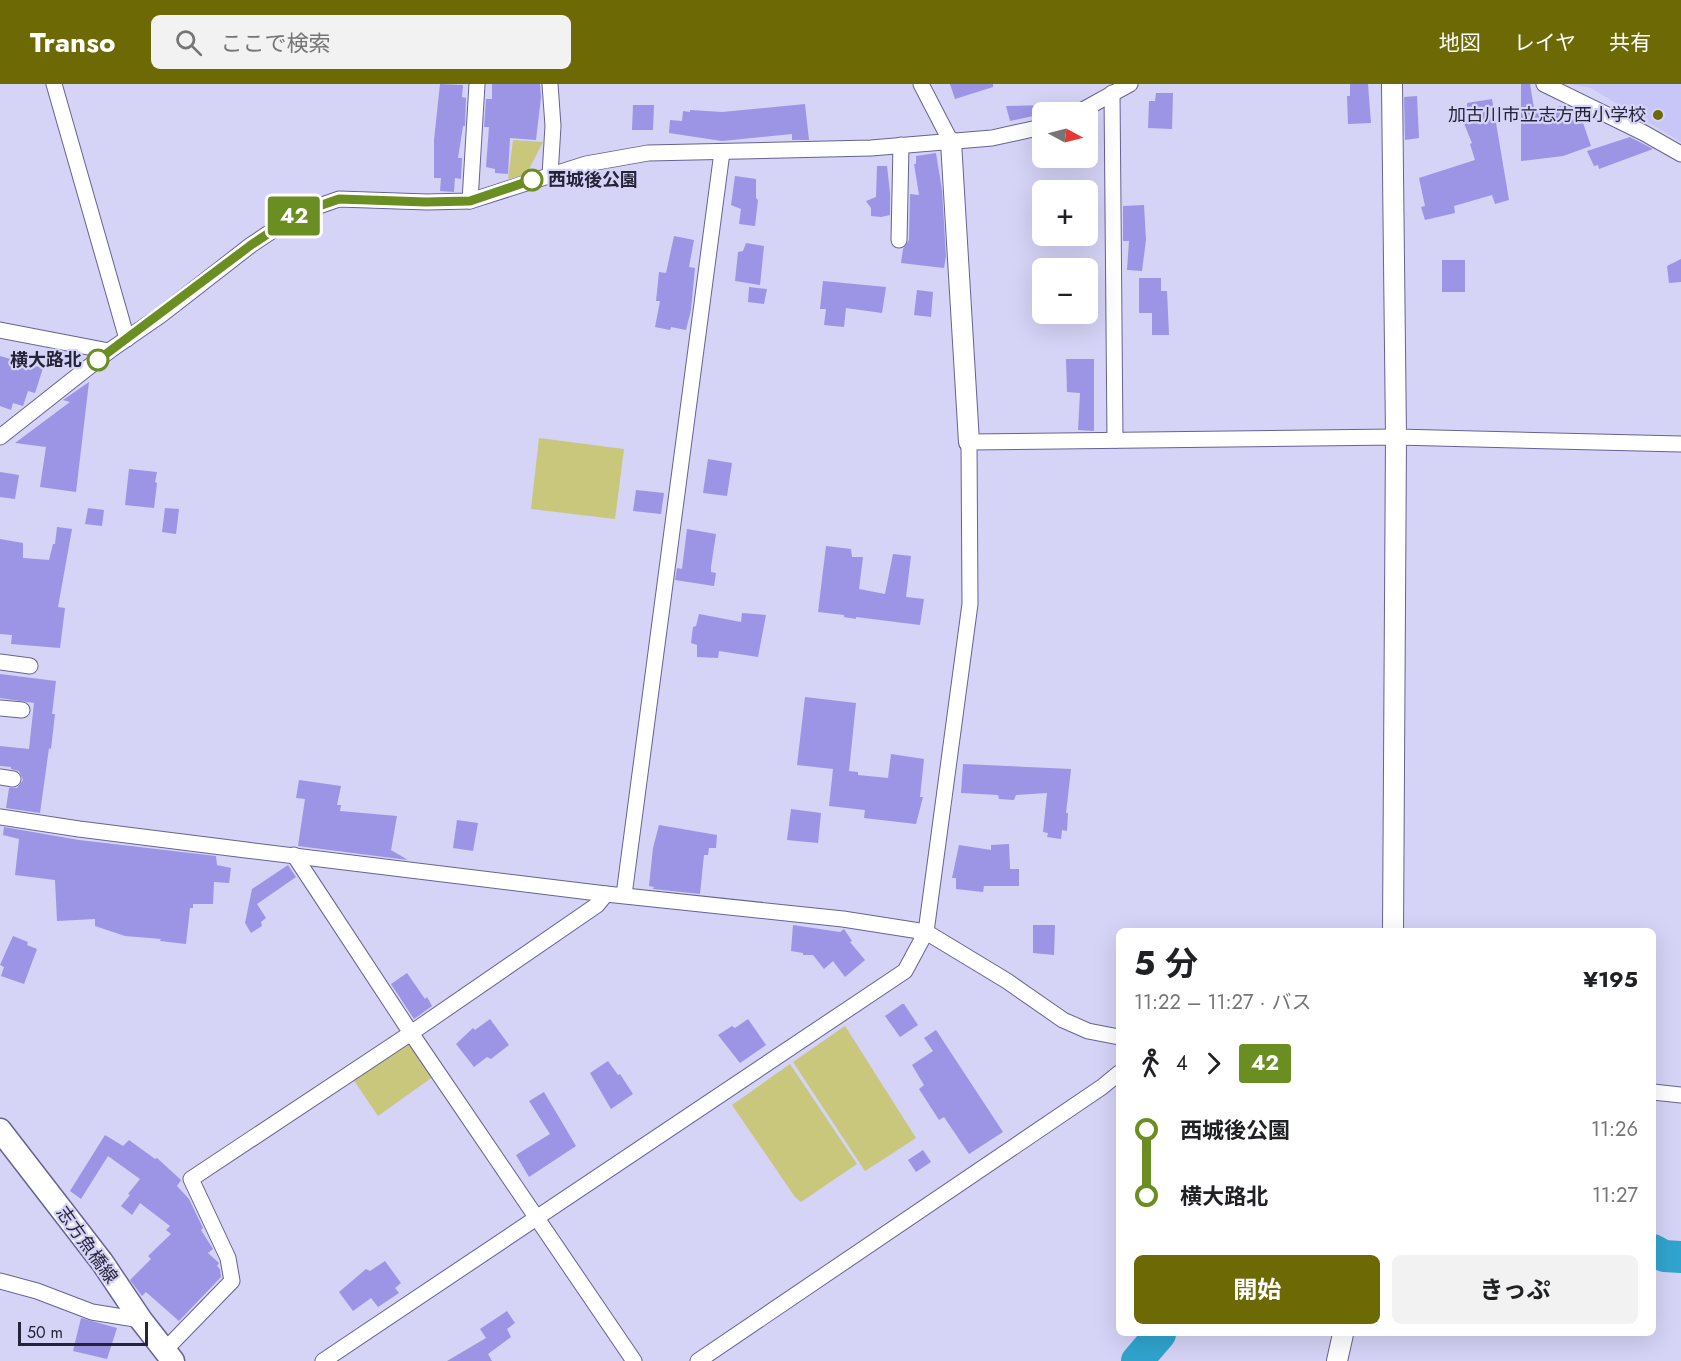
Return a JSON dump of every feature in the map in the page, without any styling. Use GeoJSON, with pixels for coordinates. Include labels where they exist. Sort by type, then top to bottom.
{"type":"FeatureCollection","features":[{"type":"Feature","properties":{"kind":"main road","name":"志方魚橋線"},"geometry":{"type":"LineString","coordinates":[[0,1130],[102,1262],[141,1320],[169,1355]]}},
{"type":"Feature","properties":{"kind":"street"},"geometry":{"type":"LineString","coordinates":[[54,84],[127,339]]}},
{"type":"Feature","properties":{"kind":"street"},"geometry":{"type":"LineString","coordinates":[[470,201],[477,84]]}},
{"type":"Feature","properties":{"kind":"street"},"geometry":{"type":"LineString","coordinates":[[550,84],[553,126],[550,175]]}},
{"type":"Feature","properties":{"kind":"street"},"geometry":{"type":"LineString","coordinates":[[323,1361],[905,971],[926,932],[970,604],[969,442],[951,142],[921,84]]}},
{"type":"Feature","properties":{"kind":"street"},"geometry":{"type":"LineString","coordinates":[[1096,102],[1130,84]]}},
{"type":"Feature","properties":{"kind":"street"},"geometry":{"type":"LineString","coordinates":[[1392,84],[1396,437],[1393,928]]}},
{"type":"Feature","properties":{"kind":"street"},"geometry":{"type":"LineString","coordinates":[[1544,84],[1644,133],[1681,154]]}},
{"type":"Feature","properties":{"kind":"street"},"geometry":{"type":"LineString","coordinates":[[1112,93],[1115,440]]}},
{"type":"Feature","properties":{"kind":"street"},"geometry":{"type":"LineString","coordinates":[[0,437],[109,351],[251,245],[299,213],[339,199],[470,201],[550,175],[636,154],[951,142],[1017,134],[1032,130]]}},
{"type":"Feature","properties":{"kind":"street"},"geometry":{"type":"LineString","coordinates":[[899,240],[901,145]]}},
{"type":"Feature","properties":{"kind":"street"},"geometry":{"type":"LineString","coordinates":[[624,895],[722,152]]}},
{"type":"Feature","properties":{"kind":"street"},"geometry":{"type":"LineString","coordinates":[[0,330],[109,351]]}},
{"type":"Feature","properties":{"kind":"street"},"geometry":{"type":"LineString","coordinates":[[969,442],[1396,437],[1681,444]]}},
{"type":"Feature","properties":{"kind":"street"},"geometry":{"type":"LineString","coordinates":[[0,662],[30,666]]}},
{"type":"Feature","properties":{"kind":"street"},"geometry":{"type":"LineString","coordinates":[[0,708],[22,710]]}},
{"type":"Feature","properties":{"kind":"street"},"geometry":{"type":"LineString","coordinates":[[0,817],[79,829],[606,894],[843,919],[926,932],[1007,981],[1063,1020],[1088,1031],[1116,1036]]}},
{"type":"Feature","properties":{"kind":"street"},"geometry":{"type":"LineString","coordinates":[[294,855],[411,1033],[634,1361]]}},
{"type":"Feature","properties":{"kind":"street"},"geometry":{"type":"LineString","coordinates":[[169,1355],[232,1281],[228,1258],[191,1179],[411,1033],[597,905],[606,894]]}},
{"type":"Feature","properties":{"kind":"street"},"geometry":{"type":"LineString","coordinates":[[698,1361],[1116,1075]]}},
{"type":"Feature","properties":{"kind":"street"},"geometry":{"type":"LineString","coordinates":[[1656,1092],[1681,1095]]}},
{"type":"Feature","properties":{"kind":"street"},"geometry":{"type":"LineString","coordinates":[[0,1281],[37,1291],[92,1312],[141,1320]]}},
{"type":"Feature","properties":{"kind":"street"},"geometry":{"type":"LineString","coordinates":[[1337,1361],[1343,1336]]}},
{"type":"Feature","properties":{"kind":"shaded area","name":"加古川市立志方西小学校"},"geometry":{"type":"Polygon","coordinates":[[[1570,84],[1681,84],[1681,142],[1591,88],[1570,84]]]}},
{"type":"Feature","properties":{"kind":"shaded area","name":"西城後公園"},"geometry":{"type":"Polygon","coordinates":[[[513,140],[543,142],[526,175],[508,179],[513,140]]]}},
{"type":"Feature","properties":{"kind":"shaded area"},"geometry":{"type":"Polygon","coordinates":[[[539,438],[624,449],[615,519],[531,509],[539,438]]]}},
{"type":"Feature","properties":{"kind":"shaded area"},"geometry":{"type":"Polygon","coordinates":[[[845,1026],[916,1138],[865,1171],[793,1062],[845,1026]]]}},
{"type":"Feature","properties":{"kind":"shaded area"},"geometry":{"type":"Polygon","coordinates":[[[406,1041],[415,1044],[434,1076],[378,1116],[353,1079],[406,1041]]]}},
{"type":"Feature","properties":{"kind":"shaded area"},"geometry":{"type":"Polygon","coordinates":[[[790,1064],[857,1164],[801,1202],[795,1197],[732,1105],[790,1064]]]}},
{"type":"Feature","properties":{"kind":"building"},"geometry":{"type":"Polygon","coordinates":[[[440,84],[463,85],[462,97],[466,98],[465,126],[463,126],[458,158],[462,158],[461,179],[455,178],[454,192],[440,191],[441,178],[434,178],[434,140],[440,84]]]}},
{"type":"Feature","properties":{"kind":"building"},"geometry":{"type":"Polygon","coordinates":[[[492,84],[540,84],[541,97],[536,140],[510,138],[508,174],[495,173],[495,169],[486,167],[489,127],[484,127],[486,99],[492,99],[492,84]]]}},
{"type":"Feature","properties":{"kind":"building"},"geometry":{"type":"Polygon","coordinates":[[[950,84],[993,84],[993,87],[955,99],[950,84]]]}},
{"type":"Feature","properties":{"kind":"building"},"geometry":{"type":"Polygon","coordinates":[[[1350,84],[1368,84],[1371,123],[1348,124],[1347,96],[1350,96],[1350,84]]]}},
{"type":"Feature","properties":{"kind":"building"},"geometry":{"type":"Polygon","coordinates":[[[1521,84],[1530,84],[1535,114],[1561,106],[1566,122],[1581,117],[1591,146],[1563,156],[1521,161],[1521,84]]]}},
{"type":"Feature","properties":{"kind":"building"},"geometry":{"type":"Polygon","coordinates":[[[1156,93],[1173,93],[1172,129],[1148,128],[1149,101],[1155,101],[1156,93]]]}},
{"type":"Feature","properties":{"kind":"building"},"geometry":{"type":"Polygon","coordinates":[[[1417,96],[1419,138],[1405,140],[1404,97],[1417,96]]]}},
{"type":"Feature","properties":{"kind":"building"},"geometry":{"type":"Polygon","coordinates":[[[1492,99],[1509,200],[1495,204],[1492,195],[1454,206],[1455,213],[1425,220],[1421,207],[1425,206],[1419,178],[1475,160],[1470,144],[1472,143],[1463,121],[1467,120],[1467,103],[1492,99]]]}},
{"type":"Feature","properties":{"kind":"building"},"geometry":{"type":"Polygon","coordinates":[[[805,104],[809,140],[792,140],[792,134],[722,141],[669,133],[670,120],[682,121],[683,111],[722,112],[805,104]]]}},
{"type":"Feature","properties":{"kind":"building"},"geometry":{"type":"Polygon","coordinates":[[[633,105],[654,105],[653,130],[632,130],[633,105]]]}},
{"type":"Feature","properties":{"kind":"building"},"geometry":{"type":"Polygon","coordinates":[[[1032,105],[1032,116],[1010,121],[1006,106],[1032,105]]]}},
{"type":"Feature","properties":{"kind":"building"},"geometry":{"type":"Polygon","coordinates":[[[1630,137],[1653,149],[1599,169],[1598,165],[1594,166],[1587,151],[1630,137]]]}},
{"type":"Feature","properties":{"kind":"building"},"geometry":{"type":"Polygon","coordinates":[[[936,153],[942,190],[946,256],[944,268],[901,263],[903,249],[909,240],[910,194],[919,195],[914,164],[916,164],[916,156],[936,153]]]}},
{"type":"Feature","properties":{"kind":"building"},"geometry":{"type":"Polygon","coordinates":[[[877,166],[887,166],[890,193],[890,215],[881,217],[871,216],[871,208],[866,201],[876,197],[877,166]]]}},
{"type":"Feature","properties":{"kind":"building"},"geometry":{"type":"Polygon","coordinates":[[[735,176],[756,179],[756,198],[758,200],[755,226],[739,224],[741,209],[731,205],[735,176]]]}},
{"type":"Feature","properties":{"kind":"building"},"geometry":{"type":"Polygon","coordinates":[[[1144,205],[1146,240],[1142,271],[1127,270],[1129,241],[1123,241],[1123,206],[1144,205]]]}},
{"type":"Feature","properties":{"kind":"building"},"geometry":{"type":"Polygon","coordinates":[[[674,236],[694,240],[689,267],[695,268],[691,310],[686,330],[655,327],[660,301],[656,301],[659,272],[666,273],[674,236]]]}},
{"type":"Feature","properties":{"kind":"building"},"geometry":{"type":"Polygon","coordinates":[[[746,243],[764,246],[760,285],[735,281],[738,252],[743,251],[746,243]]]}},
{"type":"Feature","properties":{"kind":"building"},"geometry":{"type":"Polygon","coordinates":[[[1681,259],[1681,282],[1669,283],[1667,266],[1681,259]]]}},
{"type":"Feature","properties":{"kind":"building"},"geometry":{"type":"Polygon","coordinates":[[[1442,260],[1465,260],[1465,292],[1442,292],[1442,260]]]}},
{"type":"Feature","properties":{"kind":"building"},"geometry":{"type":"Polygon","coordinates":[[[1139,278],[1161,278],[1161,291],[1167,291],[1169,335],[1152,335],[1152,313],[1139,313],[1139,278]]]}},
{"type":"Feature","properties":{"kind":"building"},"geometry":{"type":"Polygon","coordinates":[[[823,281],[886,287],[882,313],[846,308],[844,327],[824,325],[826,309],[820,309],[823,281]]]}},
{"type":"Feature","properties":{"kind":"building"},"geometry":{"type":"Polygon","coordinates":[[[749,287],[767,289],[764,304],[748,302],[749,287]]]}},
{"type":"Feature","properties":{"kind":"building"},"geometry":{"type":"Polygon","coordinates":[[[917,290],[933,292],[931,317],[914,315],[917,290]]]}},
{"type":"Feature","properties":{"kind":"building"},"geometry":{"type":"Polygon","coordinates":[[[0,356],[43,368],[35,393],[28,391],[23,406],[13,403],[11,410],[0,406],[0,356]]]}},
{"type":"Feature","properties":{"kind":"building"},"geometry":{"type":"Polygon","coordinates":[[[1066,359],[1094,359],[1094,431],[1078,430],[1080,393],[1067,392],[1066,359]]]}},
{"type":"Feature","properties":{"kind":"building"},"geometry":{"type":"Polygon","coordinates":[[[89,382],[76,492],[40,487],[46,447],[15,443],[70,402],[63,400],[89,382]]]}},
{"type":"Feature","properties":{"kind":"building"},"geometry":{"type":"Polygon","coordinates":[[[708,459],[732,463],[727,496],[703,493],[708,459]]]}},
{"type":"Feature","properties":{"kind":"building"},"geometry":{"type":"Polygon","coordinates":[[[129,469],[157,472],[154,508],[125,505],[129,469]]]}},
{"type":"Feature","properties":{"kind":"building"},"geometry":{"type":"Polygon","coordinates":[[[0,472],[19,475],[15,499],[0,497],[0,472]]]}},
{"type":"Feature","properties":{"kind":"building"},"geometry":{"type":"Polygon","coordinates":[[[636,490],[664,493],[661,514],[633,511],[636,490]]]}},
{"type":"Feature","properties":{"kind":"building"},"geometry":{"type":"Polygon","coordinates":[[[88,508],[104,510],[102,526],[85,524],[88,508]]]}},
{"type":"Feature","properties":{"kind":"building"},"geometry":{"type":"Polygon","coordinates":[[[165,508],[179,509],[176,534],[162,532],[165,508]]]}},
{"type":"Feature","properties":{"kind":"building"},"geometry":{"type":"Polygon","coordinates":[[[57,527],[72,529],[58,607],[65,608],[60,648],[11,644],[12,635],[0,634],[0,539],[23,543],[23,558],[49,560],[53,544],[55,544],[57,527]]]}},
{"type":"Feature","properties":{"kind":"building"},"geometry":{"type":"Polygon","coordinates":[[[687,529],[716,534],[711,567],[711,572],[716,573],[714,586],[675,580],[677,568],[682,569],[687,529]]]}},
{"type":"Feature","properties":{"kind":"building"},"geometry":{"type":"Polygon","coordinates":[[[826,546],[851,549],[852,557],[863,557],[859,589],[885,594],[893,554],[911,556],[906,597],[924,599],[920,625],[856,617],[856,619],[818,612],[826,546]]]}},
{"type":"Feature","properties":{"kind":"building"},"geometry":{"type":"Polygon","coordinates":[[[742,613],[766,615],[758,657],[719,651],[718,658],[697,657],[697,645],[691,643],[693,627],[696,626],[699,614],[741,622],[742,613]]]}},
{"type":"Feature","properties":{"kind":"building"},"geometry":{"type":"Polygon","coordinates":[[[0,674],[56,681],[51,749],[49,748],[40,813],[6,808],[9,788],[17,788],[23,780],[19,771],[11,767],[0,766],[0,746],[29,749],[34,703],[0,698],[0,674]]]}},
{"type":"Feature","properties":{"kind":"building"},"geometry":{"type":"Polygon","coordinates":[[[805,697],[856,703],[849,771],[858,772],[858,775],[888,778],[891,754],[924,759],[920,797],[923,797],[916,824],[864,818],[865,810],[829,806],[833,769],[797,765],[805,697]]]}},
{"type":"Feature","properties":{"kind":"building"},"geometry":{"type":"Polygon","coordinates":[[[963,764],[1071,769],[1066,813],[1068,813],[1067,831],[1062,830],[1061,839],[1047,837],[1048,833],[1043,832],[1047,793],[1016,795],[1014,800],[999,799],[998,795],[961,793],[963,764]]]}},
{"type":"Feature","properties":{"kind":"building"},"geometry":{"type":"Polygon","coordinates":[[[299,780],[341,786],[337,805],[341,805],[340,811],[397,816],[391,850],[408,860],[298,846],[305,799],[296,798],[299,780]]]}},
{"type":"Feature","properties":{"kind":"building"},"geometry":{"type":"Polygon","coordinates":[[[791,809],[821,813],[818,843],[787,840],[791,809]]]}},
{"type":"Feature","properties":{"kind":"building"},"geometry":{"type":"Polygon","coordinates":[[[457,820],[478,823],[473,851],[453,848],[457,820]]]}},
{"type":"Feature","properties":{"kind":"building"},"geometry":{"type":"Polygon","coordinates":[[[659,825],[717,835],[716,848],[709,848],[708,855],[704,855],[700,894],[653,889],[654,887],[649,886],[653,848],[659,825]]]}},
{"type":"Feature","properties":{"kind":"building"},"geometry":{"type":"Polygon","coordinates":[[[4,827],[79,840],[216,856],[217,865],[231,868],[229,883],[214,882],[213,904],[193,904],[193,908],[190,908],[186,944],[125,936],[95,926],[95,919],[57,921],[55,880],[15,875],[19,839],[3,835],[4,827]]]}},
{"type":"Feature","properties":{"kind":"building"},"geometry":{"type":"Polygon","coordinates":[[[1009,844],[1010,869],[1019,869],[1019,886],[984,886],[983,892],[956,889],[956,878],[952,878],[959,845],[991,850],[991,845],[1009,844]]]}},
{"type":"Feature","properties":{"kind":"building"},"geometry":{"type":"Polygon","coordinates":[[[288,865],[296,877],[257,904],[266,918],[261,922],[262,926],[251,933],[245,923],[252,889],[288,865]]]}},
{"type":"Feature","properties":{"kind":"building"},"geometry":{"type":"Polygon","coordinates":[[[793,925],[840,932],[844,929],[852,941],[850,942],[865,960],[845,977],[833,961],[824,969],[813,955],[791,951],[793,925]]]}},
{"type":"Feature","properties":{"kind":"building"},"geometry":{"type":"Polygon","coordinates":[[[1033,925],[1055,925],[1054,955],[1033,953],[1033,925]]]}},
{"type":"Feature","properties":{"kind":"building"},"geometry":{"type":"Polygon","coordinates":[[[13,936],[28,942],[27,945],[37,949],[24,984],[1,976],[4,967],[0,965],[13,936]]]}},
{"type":"Feature","properties":{"kind":"building"},"geometry":{"type":"Polygon","coordinates":[[[407,973],[432,1006],[414,1019],[391,984],[407,973]]]}},
{"type":"Feature","properties":{"kind":"building"},"geometry":{"type":"Polygon","coordinates":[[[902,1004],[918,1025],[900,1037],[885,1016],[902,1004]]]}},
{"type":"Feature","properties":{"kind":"building"},"geometry":{"type":"Polygon","coordinates":[[[490,1019],[509,1045],[491,1059],[487,1057],[474,1067],[456,1044],[473,1028],[475,1030],[490,1019]]]}},
{"type":"Feature","properties":{"kind":"building"},"geometry":{"type":"Polygon","coordinates":[[[748,1019],[766,1045],[740,1063],[718,1035],[732,1026],[735,1028],[748,1019]]]}},
{"type":"Feature","properties":{"kind":"building"},"geometry":{"type":"Polygon","coordinates":[[[936,1030],[1003,1132],[969,1154],[944,1117],[939,1120],[919,1089],[924,1085],[912,1065],[933,1051],[924,1038],[936,1030]]]}},
{"type":"Feature","properties":{"kind":"building"},"geometry":{"type":"Polygon","coordinates":[[[608,1061],[633,1094],[611,1109],[590,1073],[608,1061]]]}},
{"type":"Feature","properties":{"kind":"building"},"geometry":{"type":"Polygon","coordinates":[[[544,1092],[576,1146],[529,1177],[516,1155],[550,1134],[529,1101],[544,1092]]]}},
{"type":"Feature","properties":{"kind":"building"},"geometry":{"type":"Polygon","coordinates":[[[105,1135],[123,1146],[129,1140],[155,1159],[157,1158],[181,1180],[177,1186],[189,1199],[203,1228],[201,1230],[213,1249],[208,1253],[219,1263],[217,1266],[221,1277],[179,1321],[146,1292],[142,1296],[130,1280],[151,1259],[148,1256],[171,1234],[166,1230],[170,1226],[140,1203],[132,1215],[121,1206],[140,1179],[108,1156],[81,1199],[70,1191],[105,1135]]]}},
{"type":"Feature","properties":{"kind":"building"},"geometry":{"type":"Polygon","coordinates":[[[923,1150],[931,1162],[916,1172],[908,1160],[923,1150]]]}},
{"type":"Feature","properties":{"kind":"building"},"geometry":{"type":"Polygon","coordinates":[[[385,1261],[401,1283],[395,1288],[399,1293],[378,1307],[371,1298],[353,1311],[339,1292],[366,1269],[370,1271],[385,1261]]]}},
{"type":"Feature","properties":{"kind":"building"},"geometry":{"type":"Polygon","coordinates":[[[507,1311],[515,1323],[507,1329],[511,1337],[488,1354],[492,1361],[447,1361],[486,1338],[480,1329],[507,1311]]]}},
{"type":"Feature","properties":{"kind":"building"},"geometry":{"type":"Polygon","coordinates":[[[81,1318],[117,1328],[107,1359],[73,1351],[81,1318]]]}},
{"type":"Feature","properties":{"kind":"waterway"},"geometry":{"type":"LineString","coordinates":[[1656,1252],[1664,1256],[1681,1257]]}},
{"type":"Feature","properties":{"kind":"waterway"},"geometry":{"type":"LineString","coordinates":[[1137,1361],[1158,1336]]}},
{"type":"Feature","properties":{"kind":"bus line","name":"42"},"geometry":{"type":"LineString","coordinates":[[98,360],[161,315],[251,245],[299,213],[339,199],[470,201],[532,180]]}},
{"type":"Feature","properties":{"kind":"place","name":"加古川市立志方西小学校"},"geometry":{"type":"Point","coordinates":[1658,115]}},
{"type":"Feature","properties":{"kind":"place","name":"西城後公園"},"geometry":{"type":"Point","coordinates":[532,180]}},
{"type":"Feature","properties":{"kind":"place","name":"横大路北"},"geometry":{"type":"Point","coordinates":[98,360]}}]}
